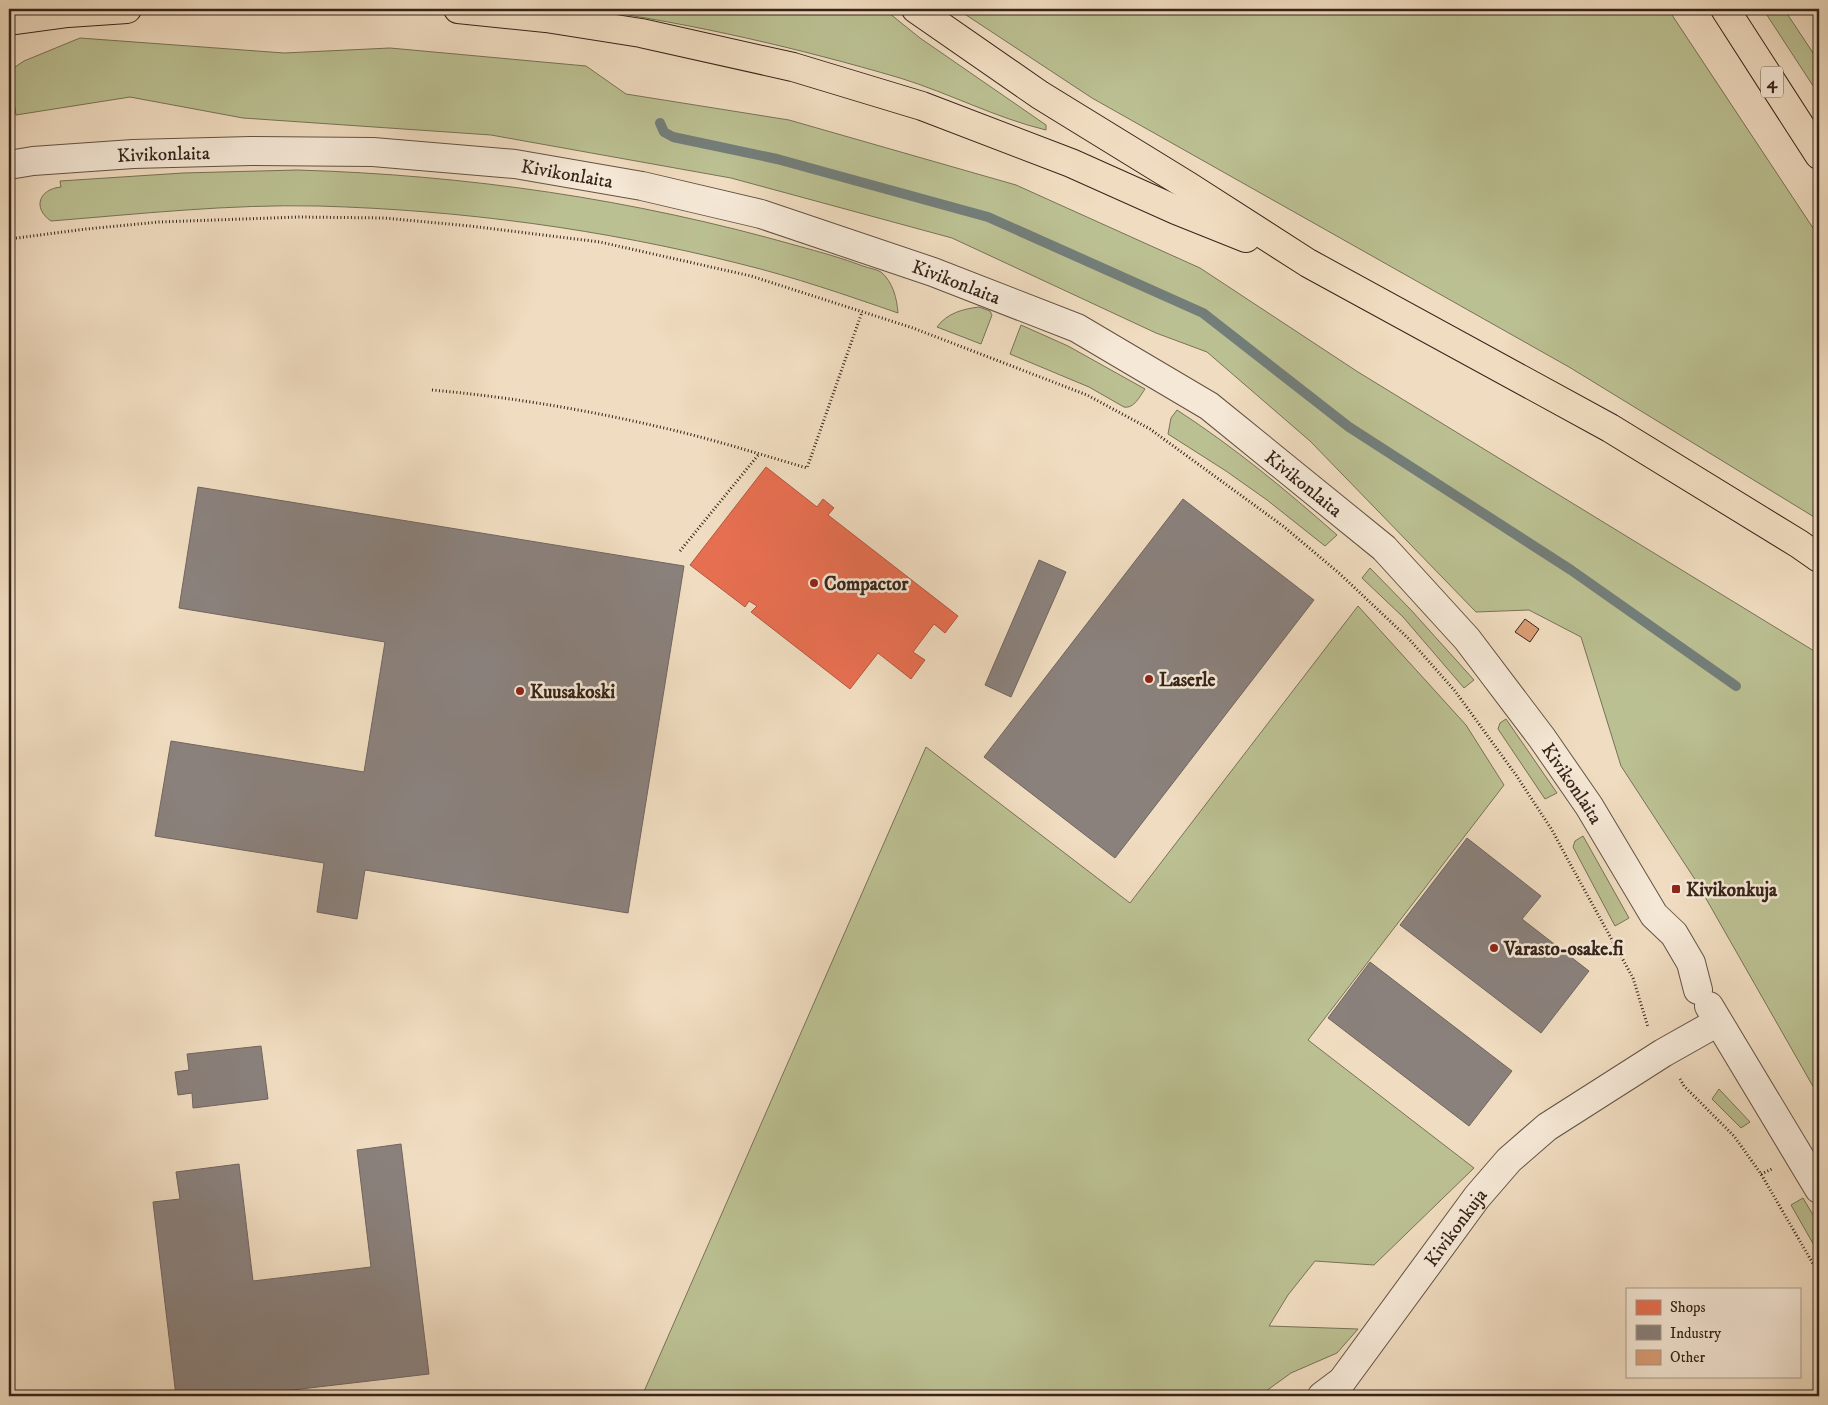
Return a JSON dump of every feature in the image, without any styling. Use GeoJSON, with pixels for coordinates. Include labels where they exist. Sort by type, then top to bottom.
{"type":"FeatureCollection","features":[{"type":"Feature","properties":{"kind":"highway"},"geometry":{"type":"LineString","coordinates":[[9,21],[68,13],[126,9]]}},
{"type":"Feature","properties":{"kind":"highway"},"geometry":{"type":"LineString","coordinates":[[458,9],[546,18],[641,32],[793,67],[922,106],[1071,163],[1176,210],[1308,263]]}},
{"type":"Feature","properties":{"kind":"highway"},"geometry":{"type":"LineString","coordinates":[[916,9],[1040,95],[1308,263],[1610,428],[1819,558]]}},
{"type":"Feature","properties":{"kind":"highway","name":"4"},"geometry":{"type":"LineString","coordinates":[[1725,9],[1819,155]]}},
{"type":"Feature","properties":{"kind":"street","name":"Kivikonlaita"},"geometry":{"type":"LineString","coordinates":[[9,165],[33,161],[133,154],[251,151],[373,152],[515,164],[642,186],[761,214],[933,272],[1077,328],[1210,406],[1384,548],[1467,639],[1542,738],[1589,806],[1654,915],[1674,934],[1691,963],[1698,990],[1819,1189]]}},
{"type":"Feature","properties":{"kind":"street","name":"Kivikonkuja"},"geometry":{"type":"LineString","coordinates":[[1322,1396],[1342,1381],[1471,1205],[1509,1160],[1547,1127],[1664,1053],[1718,1022]]}},
{"type":"Feature","properties":{"kind":"path"},"geometry":{"type":"LineString","coordinates":[[9,214],[10,238],[159,222],[299,217],[384,218],[470,226],[600,242],[751,276],[913,328],[1087,395],[1150,429],[1283,526],[1340,574],[1409,639],[1455,691],[1516,775],[1552,830],[1633,978],[1646,1024]]}},
{"type":"Feature","properties":{"kind":"path"},"geometry":{"type":"LineString","coordinates":[[432,390],[570,408],[665,428],[807,468],[862,312]]}},
{"type":"Feature","properties":{"kind":"path"},"geometry":{"type":"LineString","coordinates":[[680,551],[758,454]]}},
{"type":"Feature","properties":{"kind":"path"},"geometry":{"type":"LineString","coordinates":[[1684,1086],[1734,1136],[1761,1174],[1819,1274]]}},
{"type":"Feature","properties":{"kind":"path"},"geometry":{"type":"LineString","coordinates":[[1761,1174],[1774,1168]]}},
{"type":"Feature","properties":{"kind":"green space"},"geometry":{"type":"Polygon","coordinates":[[[589,9],[884,9],[920,38],[1046,125],[1046,130],[1009,119],[900,78],[823,57],[746,38],[668,22],[589,9]]]}},
{"type":"Feature","properties":{"kind":"green space"},"geometry":{"type":"Polygon","coordinates":[[[957,9],[1668,9],[1819,237],[1819,520],[1569,367],[1092,98],[957,9]]]}},
{"type":"Feature","properties":{"kind":"green space"},"geometry":{"type":"Polygon","coordinates":[[[1763,9],[1784,9],[1819,62],[1819,95],[1763,9]]]}},
{"type":"Feature","properties":{"kind":"green space"},"geometry":{"type":"Polygon","coordinates":[[[80,38],[284,53],[390,48],[586,66],[626,94],[789,120],[1016,185],[1200,268],[1358,372],[1819,654],[1819,1097],[1696,881],[1621,766],[1581,637],[1529,610],[1476,612],[1310,441],[1207,352],[1156,333],[952,238],[731,178],[491,135],[243,118],[130,97],[16,115],[9,71],[24,61],[80,38]]]}},
{"type":"Feature","properties":{"kind":"green space"},"geometry":{"type":"Polygon","coordinates":[[[297,170],[424,177],[549,192],[674,215],[736,229],[823,253],[881,272],[889,281],[898,313],[800,280],[741,264],[637,241],[531,223],[425,212],[318,206],[184,210],[51,221],[45,216],[40,205],[43,195],[47,191],[61,187],[60,181],[183,173],[297,170]]]}},
{"type":"Feature","properties":{"kind":"green space"},"geometry":{"type":"Polygon","coordinates":[[[979,307],[990,311],[992,315],[981,344],[937,327],[956,312],[979,307]]]}},
{"type":"Feature","properties":{"kind":"green space"},"geometry":{"type":"Polygon","coordinates":[[[1021,325],[1068,346],[1145,389],[1134,404],[1124,407],[1089,387],[1010,354],[1021,325]]]}},
{"type":"Feature","properties":{"kind":"green space"},"geometry":{"type":"Polygon","coordinates":[[[1177,410],[1259,470],[1337,535],[1325,546],[1267,500],[1168,434],[1171,418],[1177,410]]]}},
{"type":"Feature","properties":{"kind":"green space"},"geometry":{"type":"Polygon","coordinates":[[[1370,568],[1474,680],[1464,688],[1403,617],[1362,578],[1370,568]]]}},
{"type":"Feature","properties":{"kind":"green space"},"geometry":{"type":"Polygon","coordinates":[[[1358,606],[1466,725],[1504,785],[1308,1040],[1474,1168],[1374,1265],[1315,1261],[1288,1295],[1269,1326],[1358,1329],[1337,1353],[1291,1373],[1261,1396],[642,1396],[926,747],[1130,903],[1358,606]]]}},
{"type":"Feature","properties":{"kind":"green space"},"geometry":{"type":"Polygon","coordinates":[[[1506,719],[1557,793],[1545,799],[1498,729],[1500,723],[1506,719]]]}},
{"type":"Feature","properties":{"kind":"green space"},"geometry":{"type":"Polygon","coordinates":[[[1583,836],[1629,918],[1615,926],[1573,847],[1575,841],[1583,836]]]}},
{"type":"Feature","properties":{"kind":"green space"},"geometry":{"type":"Polygon","coordinates":[[[1719,1089],[1750,1122],[1741,1128],[1712,1099],[1719,1089]]]}},
{"type":"Feature","properties":{"kind":"green space"},"geometry":{"type":"Polygon","coordinates":[[[1803,1198],[1819,1225],[1819,1254],[1791,1205],[1803,1198]]]}},
{"type":"Feature","properties":{"kind":"building: Shops","name":"Compactor"},"geometry":{"type":"Polygon","coordinates":[[[766,467],[817,507],[823,499],[834,508],[828,515],[958,616],[945,633],[934,624],[913,652],[925,660],[911,679],[878,653],[850,689],[751,612],[757,606],[749,601],[745,607],[690,565],[766,467]]]}},
{"type":"Feature","properties":{"kind":"building: Industry","name":"Kuusakoski"},"geometry":{"type":"Polygon","coordinates":[[[198,487],[684,566],[628,913],[365,870],[357,919],[317,912],[324,863],[155,836],[171,741],[364,772],[385,642],[179,608],[198,487]]]}},
{"type":"Feature","properties":{"kind":"building: Industry","name":"Laserle"},"geometry":{"type":"Polygon","coordinates":[[[1183,499],[1314,600],[1115,858],[984,757],[1183,499]]]}},
{"type":"Feature","properties":{"kind":"building: Industry"},"geometry":{"type":"Polygon","coordinates":[[[1039,560],[1066,572],[1011,697],[985,685],[1039,560]]]}},
{"type":"Feature","properties":{"kind":"building: Industry","name":"Varasto-osake.fi"},"geometry":{"type":"Polygon","coordinates":[[[1467,838],[1541,896],[1522,919],[1589,971],[1541,1033],[1400,925],[1467,838]]]}},
{"type":"Feature","properties":{"kind":"building: Industry"},"geometry":{"type":"Polygon","coordinates":[[[1370,962],[1512,1071],[1469,1126],[1328,1018],[1370,962]]]}},
{"type":"Feature","properties":{"kind":"building: Industry"},"geometry":{"type":"Polygon","coordinates":[[[261,1046],[268,1099],[193,1108],[192,1093],[178,1095],[175,1072],[189,1070],[187,1054],[261,1046]]]}},
{"type":"Feature","properties":{"kind":"building: Industry"},"geometry":{"type":"Polygon","coordinates":[[[401,1144],[429,1374],[241,1396],[176,1396],[153,1202],[180,1199],[176,1172],[239,1164],[253,1281],[371,1267],[357,1150],[401,1144]]]}},
{"type":"Feature","properties":{"kind":"building: Other"},"geometry":{"type":"Polygon","coordinates":[[[1525,619],[1539,629],[1530,642],[1515,632],[1525,619]]]}},
{"type":"Feature","properties":{"kind":"waterway"},"geometry":{"type":"LineString","coordinates":[[660,123],[664,132],[673,137],[777,159],[988,217],[1203,313],[1349,427],[1571,570],[1736,686]]}},
{"type":"Feature","properties":{"kind":"place","name":"Compactor"},"geometry":{"type":"Point","coordinates":[814,583]}},
{"type":"Feature","properties":{"kind":"place","name":"Laserle"},"geometry":{"type":"Point","coordinates":[1149,679]}},
{"type":"Feature","properties":{"kind":"place","name":"Kuusakoski"},"geometry":{"type":"Point","coordinates":[520,691]}},
{"type":"Feature","properties":{"kind":"place","name":"Kivikonkuja"},"geometry":{"type":"Point","coordinates":[1676,889]}},
{"type":"Feature","properties":{"kind":"place","name":"Varasto-osake.fi"},"geometry":{"type":"Point","coordinates":[1494,948]}}]}
